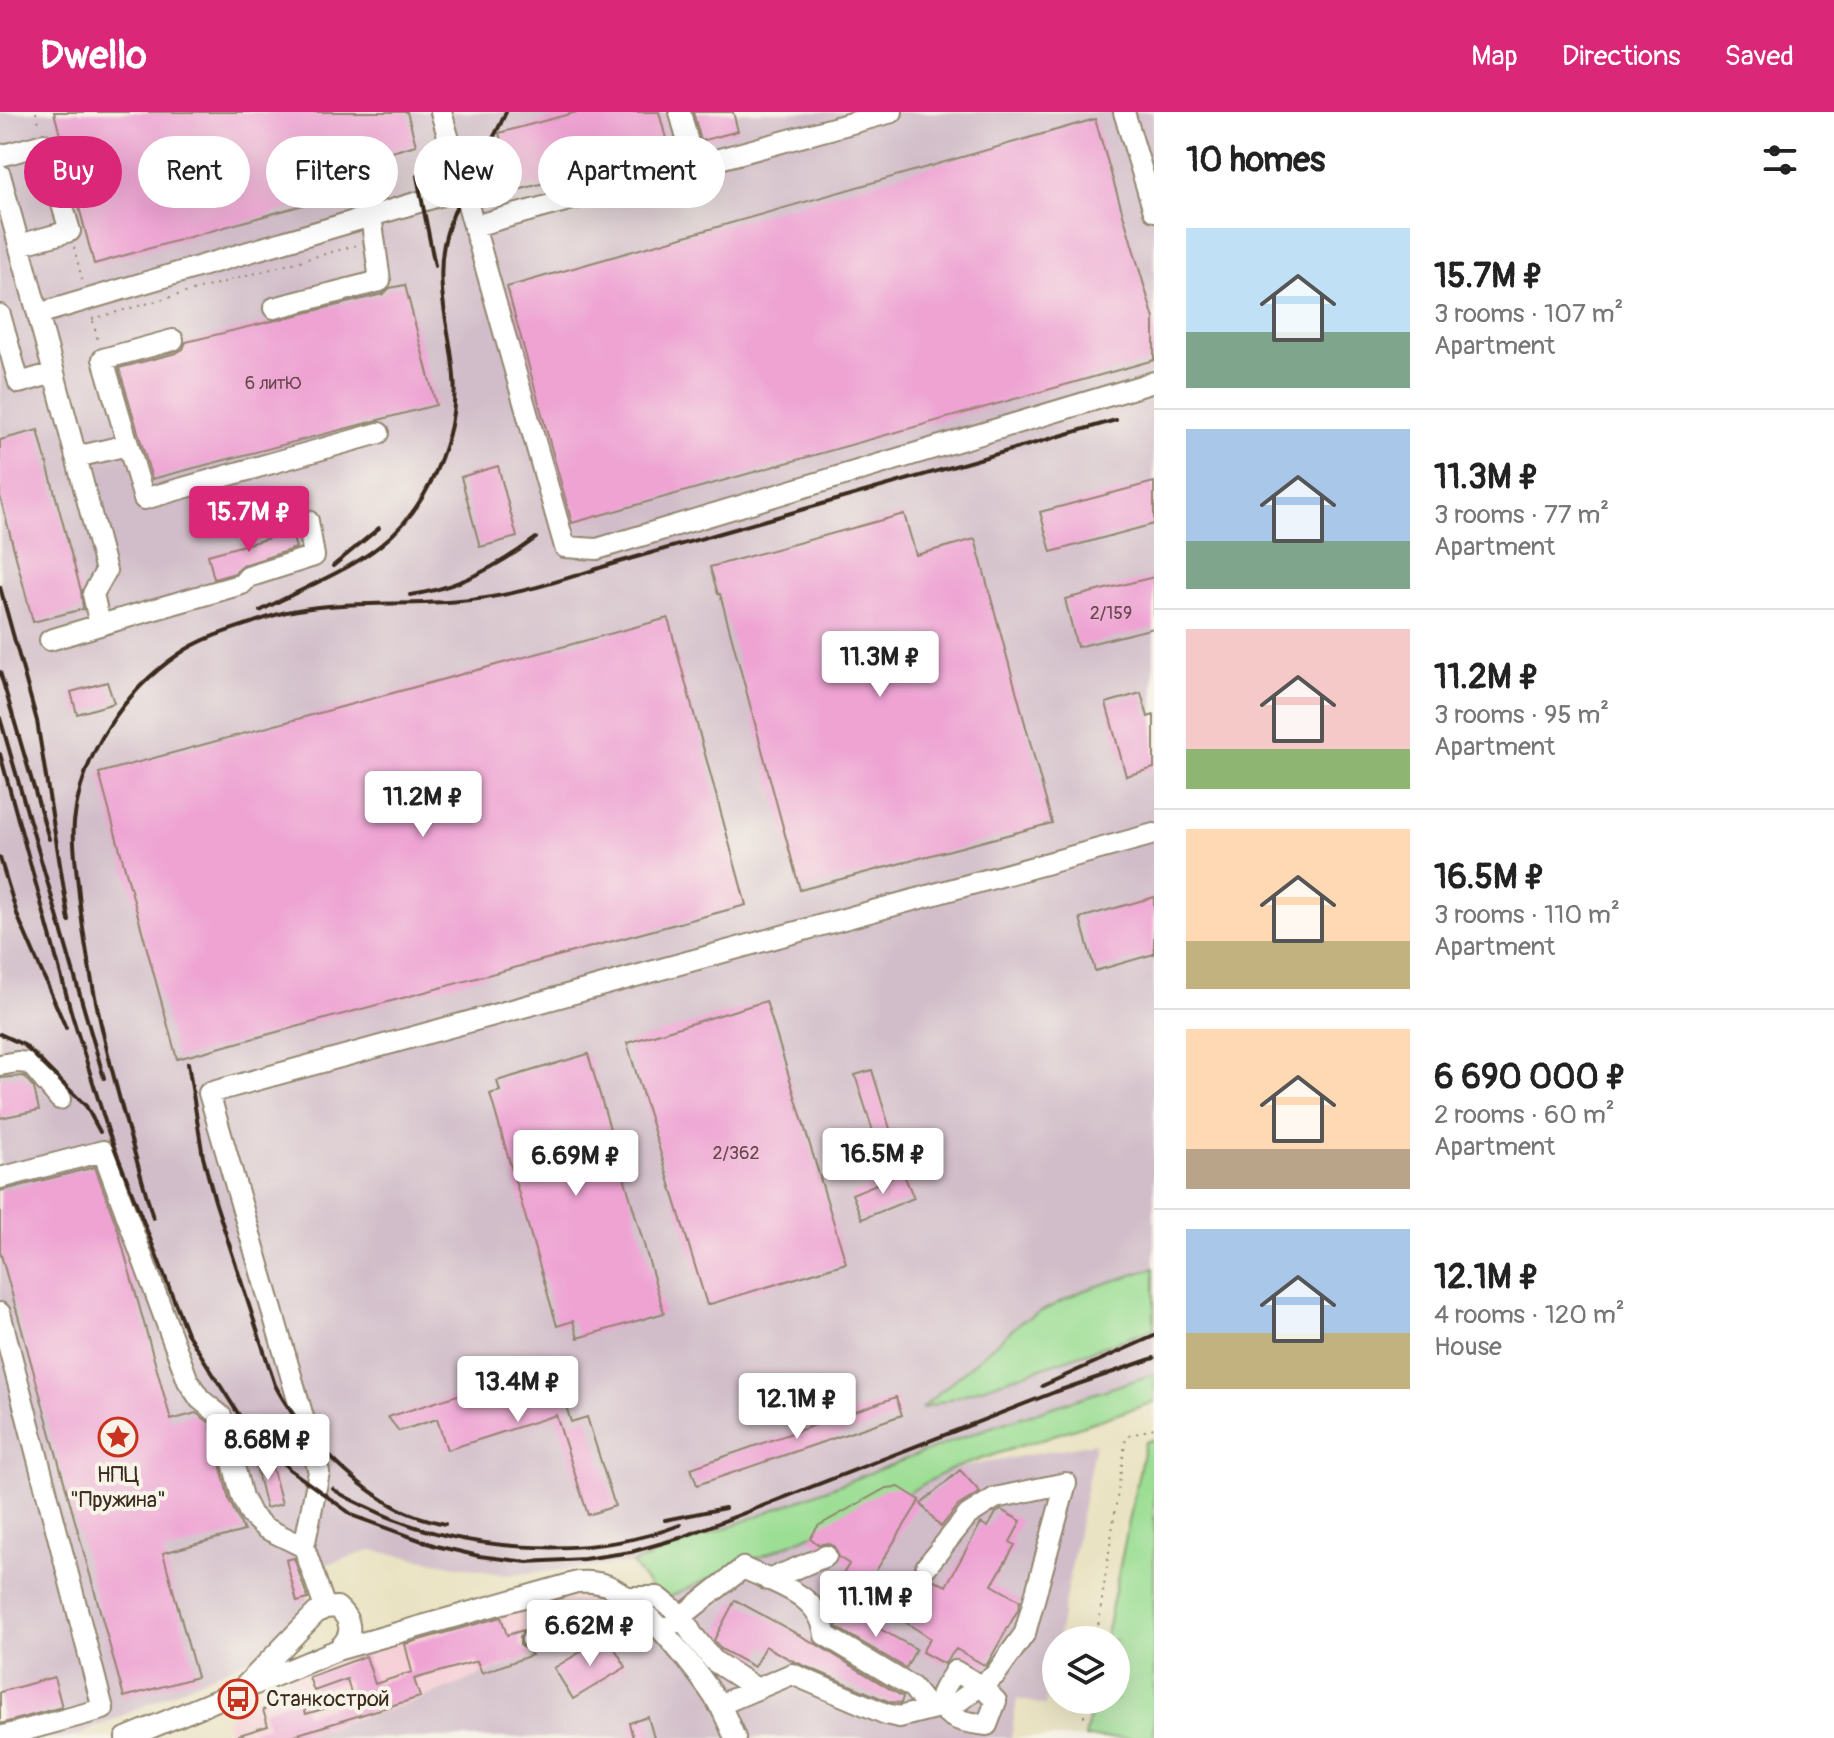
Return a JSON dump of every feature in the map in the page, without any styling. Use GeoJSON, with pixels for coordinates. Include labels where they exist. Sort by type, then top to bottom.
{"type":"FeatureCollection","features":[{"type":"Feature","properties":{"kind":"street"},"geometry":{"type":"LineString","coordinates":[[441,112],[448,136]]}},
{"type":"Feature","properties":{"kind":"street"},"geometry":{"type":"LineString","coordinates":[[680,112],[686,136]]}},
{"type":"Feature","properties":{"kind":"street"},"geometry":{"type":"LineString","coordinates":[[725,156],[851,117],[892,112]]}},
{"type":"Feature","properties":{"kind":"street"},"geometry":{"type":"LineString","coordinates":[[1124,112],[1154,211]]}},
{"type":"Feature","properties":{"kind":"street"},"geometry":{"type":"LineString","coordinates":[[0,156],[44,144],[70,231],[19,245]]}},
{"type":"Feature","properties":{"kind":"street"},"geometry":{"type":"LineString","coordinates":[[0,175],[106,571],[93,594],[100,625]]}},
{"type":"Feature","properties":{"kind":"street"},"geometry":{"type":"LineString","coordinates":[[38,314],[414,203]]}},
{"type":"Feature","properties":{"kind":"street"},"geometry":{"type":"LineString","coordinates":[[469,208],[565,547],[597,549],[1154,382]]}},
{"type":"Feature","properties":{"kind":"street"},"geometry":{"type":"LineString","coordinates":[[474,226],[540,208]]}},
{"type":"Feature","properties":{"kind":"street"},"geometry":{"type":"LineString","coordinates":[[274,308],[380,281],[371,216]]}},
{"type":"Feature","properties":{"kind":"street"},"geometry":{"type":"LineString","coordinates":[[0,315],[19,383],[54,373]]}},
{"type":"Feature","properties":{"kind":"street"},"geometry":{"type":"LineString","coordinates":[[173,340],[103,359],[144,499],[379,433]]}},
{"type":"Feature","properties":{"kind":"street"},"geometry":{"type":"LineString","coordinates":[[76,457],[128,445]]}},
{"type":"Feature","properties":{"kind":"street"},"geometry":{"type":"LineString","coordinates":[[50,640],[242,584],[248,577],[314,556],[308,521]]}},
{"type":"Feature","properties":{"kind":"street"},"geometry":{"type":"LineString","coordinates":[[325,1608],[304,1547],[319,1472],[209,1093],[1154,834]]}},
{"type":"Feature","properties":{"kind":"street"},"geometry":{"type":"LineString","coordinates":[[0,1065],[30,1063],[60,1099]]}},
{"type":"Feature","properties":{"kind":"street"},"geometry":{"type":"LineString","coordinates":[[0,1178],[103,1151],[188,1381],[200,1399],[221,1416],[242,1497],[251,1515],[265,1528],[304,1547]]}},
{"type":"Feature","properties":{"kind":"street"},"geometry":{"type":"LineString","coordinates":[[0,1313],[103,1709],[0,1737]]}},
{"type":"Feature","properties":{"kind":"street"},"geometry":{"type":"LineString","coordinates":[[719,1705],[792,1674],[899,1717],[958,1702],[995,1675],[1025,1633],[1066,1483],[995,1498],[968,1515],[926,1567]]}},
{"type":"Feature","properties":{"kind":"street"},"geometry":{"type":"LineString","coordinates":[[768,1580],[826,1556]]}},
{"type":"Feature","properties":{"kind":"street"},"geometry":{"type":"LineString","coordinates":[[663,1631],[743,1568],[810,1601],[823,1621],[825,1635],[912,1687],[936,1708],[959,1722],[987,1725],[996,1701],[981,1686]]}},
{"type":"Feature","properties":{"kind":"street"},"geometry":{"type":"LineString","coordinates":[[126,1738],[337,1650],[577,1582],[594,1581],[611,1587],[632,1602],[663,1631],[719,1705],[735,1738]]}},
{"type":"Feature","properties":{"kind":"street"},"geometry":{"type":"LineString","coordinates":[[532,1640],[632,1602],[658,1597],[682,1616],[714,1661],[757,1689]]}},
{"type":"Feature","properties":{"kind":"street"},"geometry":{"type":"LineString","coordinates":[[241,1690],[316,1613],[325,1608],[337,1607],[348,1616],[351,1630],[345,1643],[337,1650]]}},
{"type":"Feature","properties":{"kind":"path"},"geometry":{"type":"LineString","coordinates":[[92,319],[375,240]]}},
{"type":"Feature","properties":{"kind":"path"},"geometry":{"type":"LineString","coordinates":[[1098,1626],[1126,1437],[1154,1428]]}},
{"type":"Feature","properties":{"kind":"shaded area"},"geometry":{"type":"Polygon","coordinates":[[[0,112],[1154,112],[1154,1268],[1082,1291],[924,1408],[1154,1329],[1154,1374],[982,1430],[632,1564],[505,1575],[372,1550],[303,1572],[309,1599],[284,1638],[261,1653],[77,1736],[0,1738],[0,112]]]}},
{"type":"Feature","properties":{"kind":"shaded area"},"geometry":{"type":"Polygon","coordinates":[[[1095,1443],[1060,1626],[1042,1626],[1042,1704],[1017,1699],[1011,1738],[291,1738],[413,1702],[626,1618],[648,1634],[674,1620],[661,1600],[832,1525],[837,1532],[951,1469],[1095,1443]]]}},
{"type":"Feature","properties":{"kind":"shaded area"},"geometry":{"type":"Polygon","coordinates":[[[592,1582],[626,1618],[413,1702],[291,1738],[231,1738],[225,1720],[293,1673],[592,1582]]]}},
{"type":"Feature","properties":{"kind":"green space"},"geometry":{"type":"Polygon","coordinates":[[[1154,1268],[1154,1329],[921,1409],[1022,1321],[1082,1291],[1154,1268]]]}},
{"type":"Feature","properties":{"kind":"green space"},"geometry":{"type":"Polygon","coordinates":[[[1154,1374],[1154,1402],[951,1469],[836,1533],[831,1526],[661,1600],[632,1564],[982,1430],[1154,1374]]]}},
{"type":"Feature","properties":{"kind":"green space"},"geometry":{"type":"Polygon","coordinates":[[[1154,1439],[1154,1738],[1085,1738],[1090,1714],[1130,1714],[1130,1626],[1108,1626],[1145,1442],[1154,1439]]]}},
{"type":"Feature","properties":{"kind":"building"},"geometry":{"type":"Polygon","coordinates":[[[54,112],[407,112],[414,146],[398,150],[398,136],[266,136],[266,208],[292,208],[94,264],[79,208],[122,208],[122,136],[60,136],[54,112]]]}},
{"type":"Feature","properties":{"kind":"building"},"geometry":{"type":"Polygon","coordinates":[[[577,112],[659,112],[665,136],[538,136],[538,185],[522,189],[522,136],[500,136],[499,133],[577,112]]]}},
{"type":"Feature","properties":{"kind":"building"},"geometry":{"type":"Polygon","coordinates":[[[693,112],[733,112],[738,131],[720,136],[700,136],[693,112]]]}},
{"type":"Feature","properties":{"kind":"building"},"geometry":{"type":"Polygon","coordinates":[[[1095,119],[1154,319],[1154,360],[572,523],[507,287],[1095,119]]]}},
{"type":"Feature","properties":{"kind":"building"},"geometry":{"type":"Polygon","coordinates":[[[405,285],[436,405],[152,479],[119,368],[176,353],[183,349],[186,342],[383,294],[390,288],[405,285]]]}},
{"type":"Feature","properties":{"kind":"building"},"geometry":{"type":"Polygon","coordinates":[[[38,430],[81,591],[83,609],[33,622],[0,496],[0,440],[38,430]]]}},
{"type":"Feature","properties":{"kind":"building"},"geometry":{"type":"Polygon","coordinates":[[[498,466],[517,537],[480,547],[461,477],[498,466]]]}},
{"type":"Feature","properties":{"kind":"building"},"geometry":{"type":"Polygon","coordinates":[[[1154,482],[1154,524],[1051,552],[1040,512],[1154,482]]]}},
{"type":"Feature","properties":{"kind":"building"},"geometry":{"type":"Polygon","coordinates":[[[904,514],[916,555],[975,539],[1052,823],[800,890],[710,567],[904,514]]]}},
{"type":"Feature","properties":{"kind":"building"},"geometry":{"type":"Polygon","coordinates":[[[291,532],[296,548],[244,565],[235,573],[214,579],[208,555],[291,532]]]}},
{"type":"Feature","properties":{"kind":"building"},"geometry":{"type":"Polygon","coordinates":[[[1154,577],[1154,628],[1077,647],[1065,599],[1154,577]]]}},
{"type":"Feature","properties":{"kind":"building"},"geometry":{"type":"Polygon","coordinates":[[[668,618],[746,905],[177,1059],[99,773],[668,618]]]}},
{"type":"Feature","properties":{"kind":"building"},"geometry":{"type":"Polygon","coordinates":[[[107,682],[114,703],[77,714],[71,692],[107,682]]]}},
{"type":"Feature","properties":{"kind":"building"},"geometry":{"type":"Polygon","coordinates":[[[1141,693],[1148,717],[1154,715],[1154,768],[1126,776],[1106,703],[1141,693]]]}},
{"type":"Feature","properties":{"kind":"building"},"geometry":{"type":"Polygon","coordinates":[[[1154,897],[1154,954],[1095,971],[1080,918],[1154,897]]]}},
{"type":"Feature","properties":{"kind":"building"},"geometry":{"type":"Polygon","coordinates":[[[766,1001],[846,1263],[707,1305],[627,1043],[766,1001]]]}},
{"type":"Feature","properties":{"kind":"building"},"geometry":{"type":"Polygon","coordinates":[[[588,1054],[664,1313],[578,1338],[573,1321],[557,1326],[490,1094],[500,1091],[497,1081],[588,1054]]]}},
{"type":"Feature","properties":{"kind":"building"},"geometry":{"type":"Polygon","coordinates":[[[872,1070],[894,1142],[878,1147],[855,1075],[872,1070]]]}},
{"type":"Feature","properties":{"kind":"building"},"geometry":{"type":"Polygon","coordinates":[[[24,1076],[34,1088],[39,1110],[0,1118],[0,1078],[24,1076]]]}},
{"type":"Feature","properties":{"kind":"building"},"geometry":{"type":"Polygon","coordinates":[[[95,1167],[118,1230],[171,1420],[196,1413],[210,1423],[229,1500],[244,1531],[163,1553],[197,1677],[124,1697],[0,1251],[0,1191],[95,1167]]]}},
{"type":"Feature","properties":{"kind":"building"},"geometry":{"type":"Polygon","coordinates":[[[903,1173],[914,1198],[862,1219],[852,1194],[903,1173]]]}},
{"type":"Feature","properties":{"kind":"building"},"geometry":{"type":"Polygon","coordinates":[[[553,1365],[571,1422],[587,1417],[615,1506],[588,1515],[556,1415],[447,1450],[437,1419],[399,1431],[388,1417],[553,1365]]]}},
{"type":"Feature","properties":{"kind":"building"},"geometry":{"type":"Polygon","coordinates":[[[896,1397],[902,1415],[697,1485],[691,1468],[896,1397]]]}},
{"type":"Feature","properties":{"kind":"building"},"geometry":{"type":"Polygon","coordinates":[[[269,1455],[282,1504],[266,1508],[254,1459],[269,1455]]]}},
{"type":"Feature","properties":{"kind":"building"},"geometry":{"type":"Polygon","coordinates":[[[960,1470],[980,1492],[958,1506],[941,1527],[921,1504],[960,1470]]]}},
{"type":"Feature","properties":{"kind":"building"},"geometry":{"type":"Polygon","coordinates":[[[899,1487],[920,1500],[861,1595],[839,1581],[849,1564],[839,1557],[834,1546],[827,1543],[819,1545],[810,1539],[818,1526],[886,1488],[899,1487]]]}},
{"type":"Feature","properties":{"kind":"building"},"geometry":{"type":"Polygon","coordinates":[[[1001,1510],[1021,1521],[1010,1542],[1015,1545],[992,1585],[1020,1601],[1018,1610],[986,1666],[956,1649],[944,1664],[922,1652],[930,1638],[891,1613],[914,1572],[918,1578],[932,1579],[946,1586],[981,1523],[988,1527],[1001,1510]]]}},
{"type":"Feature","properties":{"kind":"building"},"geometry":{"type":"Polygon","coordinates":[[[294,1558],[308,1599],[297,1602],[286,1560],[294,1558]]]}},
{"type":"Feature","properties":{"kind":"building"},"geometry":{"type":"Polygon","coordinates":[[[735,1600],[903,1697],[901,1703],[890,1702],[765,1646],[754,1667],[721,1649],[714,1640],[735,1600]]]}},
{"type":"Feature","properties":{"kind":"building"},"geometry":{"type":"Polygon","coordinates":[[[844,1609],[916,1649],[906,1668],[836,1627],[844,1609]]]}},
{"type":"Feature","properties":{"kind":"building"},"geometry":{"type":"Polygon","coordinates":[[[501,1617],[507,1635],[524,1630],[520,1645],[532,1655],[482,1673],[477,1661],[414,1679],[420,1697],[285,1738],[239,1738],[239,1735],[268,1726],[263,1710],[301,1698],[306,1714],[353,1700],[347,1679],[314,1691],[309,1677],[366,1656],[375,1684],[412,1672],[405,1644],[501,1617]]]}},
{"type":"Feature","properties":{"kind":"building"},"geometry":{"type":"Polygon","coordinates":[[[607,1636],[626,1667],[573,1699],[554,1668],[607,1636]]]}},
{"type":"Feature","properties":{"kind":"building"},"geometry":{"type":"Polygon","coordinates":[[[54,1677],[62,1707],[0,1724],[0,1692],[54,1677]]]}},
{"type":"Feature","properties":{"kind":"building"},"geometry":{"type":"Polygon","coordinates":[[[648,1717],[654,1738],[633,1738],[629,1723],[648,1717]]]}},
{"type":"Feature","properties":{"kind":"railway"},"geometry":{"type":"LineString","coordinates":[[260,611],[363,558],[384,542],[404,523],[421,500],[436,471],[448,437],[455,390],[442,294],[444,244],[455,209],[506,112]]}},
{"type":"Feature","properties":{"kind":"railway"},"geometry":{"type":"LineString","coordinates":[[423,208],[435,266]]}},
{"type":"Feature","properties":{"kind":"railway"},"geometry":{"type":"LineString","coordinates":[[153,1218],[109,1058],[91,977],[79,895],[74,822],[86,773],[108,727],[140,686],[159,669],[205,640],[282,613],[334,606],[460,601],[518,592],[1116,420]]}},
{"type":"Feature","properties":{"kind":"railway"},"geometry":{"type":"LineString","coordinates":[[333,566],[379,528]]}},
{"type":"Feature","properties":{"kind":"railway"},"geometry":{"type":"LineString","coordinates":[[410,595],[444,588],[476,575],[536,538]]}},
{"type":"Feature","properties":{"kind":"railway"},"geometry":{"type":"LineString","coordinates":[[0,587],[37,721],[69,921]]}},
{"type":"Feature","properties":{"kind":"railway"},"geometry":{"type":"LineString","coordinates":[[0,672],[49,839]]}},
{"type":"Feature","properties":{"kind":"railway"},"geometry":{"type":"LineString","coordinates":[[0,718],[104,1078]]}},
{"type":"Feature","properties":{"kind":"railway"},"geometry":{"type":"LineString","coordinates":[[0,754],[72,1015],[109,1134],[187,1333],[239,1415],[289,1469],[354,1516],[436,1546],[479,1556],[527,1562],[584,1559],[631,1552],[680,1538],[1055,1392],[1154,1358]]}},
{"type":"Feature","properties":{"kind":"railway"},"geometry":{"type":"LineString","coordinates":[[0,858],[18,917],[66,1028]]}},
{"type":"Feature","properties":{"kind":"railway"},"geometry":{"type":"LineString","coordinates":[[0,1034],[24,1045],[86,1106],[100,1132]]}},
{"type":"Feature","properties":{"kind":"railway"},"geometry":{"type":"LineString","coordinates":[[188,1063],[203,1157],[275,1385],[310,1436],[359,1482],[398,1508],[445,1524]]}},
{"type":"Feature","properties":{"kind":"railway"},"geometry":{"type":"LineString","coordinates":[[1042,1386],[1154,1336]]}},
{"type":"Feature","properties":{"kind":"railway"},"geometry":{"type":"LineString","coordinates":[[333,1489],[406,1524],[443,1535],[524,1547],[605,1544],[680,1525]]}},
{"type":"Feature","properties":{"kind":"railway"},"geometry":{"type":"LineString","coordinates":[[665,1520],[725,1508]]}},
{"type":"Feature","properties":{"kind":"place","name":"НПЦ \"Пружина\""},"geometry":{"type":"Point","coordinates":[118,1437]}},
{"type":"Feature","properties":{"kind":"place","name":"Станкострой"},"geometry":{"type":"Point","coordinates":[238,1699]}}]}
